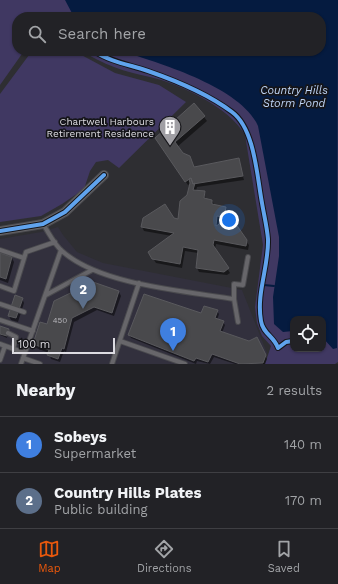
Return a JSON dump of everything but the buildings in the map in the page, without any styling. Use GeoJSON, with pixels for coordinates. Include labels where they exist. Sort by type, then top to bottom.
{"type":"FeatureCollection","features":[{"type":"Feature","properties":{"kind":"street"},"geometry":{"type":"LineString","coordinates":[[0,231],[43,224],[65,212],[104,175]]}},
{"type":"Feature","properties":{"kind":"lane"},"geometry":{"type":"LineString","coordinates":[[43,224],[61,250],[92,270],[139,283],[234,299]]}},
{"type":"Feature","properties":{"kind":"lane"},"geometry":{"type":"LineString","coordinates":[[0,286],[14,291],[26,252],[55,242]]}},
{"type":"Feature","properties":{"kind":"lane"},"geometry":{"type":"LineString","coordinates":[[0,250],[24,258]]}},
{"type":"Feature","properties":{"kind":"lane"},"geometry":{"type":"LineString","coordinates":[[21,364],[61,250]]}},
{"type":"Feature","properties":{"kind":"lane"},"geometry":{"type":"LineString","coordinates":[[238,322],[234,299],[234,284],[243,285],[248,257]]}},
{"type":"Feature","properties":{"kind":"lane"},"geometry":{"type":"LineString","coordinates":[[45,295],[92,270]]}},
{"type":"Feature","properties":{"kind":"lane"},"geometry":{"type":"LineString","coordinates":[[112,364],[139,283]]}},
{"type":"Feature","properties":{"kind":"lane"},"geometry":{"type":"LineString","coordinates":[[0,304],[24,312]]}},
{"type":"Feature","properties":{"kind":"lane"},"geometry":{"type":"LineString","coordinates":[[0,320],[32,331]]}},
{"type":"Feature","properties":{"kind":"lane"},"geometry":{"type":"LineString","coordinates":[[8,333],[16,337],[13,349]]}},
{"type":"Feature","properties":{"kind":"lane"},"geometry":{"type":"LineString","coordinates":[[120,341],[185,364]]}},
{"type":"Feature","properties":{"kind":"lane"},"geometry":{"type":"LineString","coordinates":[[0,360],[2,345],[25,353]]}},
{"type":"Feature","properties":{"kind":"lane"},"geometry":{"type":"LineString","coordinates":[[23,358],[40,364]]}},
{"type":"Feature","properties":{"kind":"shaded area","name":"Country Hills Storm Pond"},"geometry":{"type":"Polygon","coordinates":[[[0,0],[338,0],[338,362],[335,364],[265,364],[271,346],[262,336],[257,323],[255,307],[263,245],[245,135],[238,125],[216,106],[189,91],[162,80],[118,69],[91,56],[326,56],[326,12],[12,12],[12,56],[20,56],[0,85],[0,0]]]}},
{"type":"Feature","properties":{"kind":"shaded area"},"geometry":{"type":"Polygon","coordinates":[[[28,56],[83,56],[115,73],[159,85],[186,102],[119,168],[108,160],[96,162],[90,171],[84,189],[62,204],[41,216],[0,222],[0,94],[28,56]]]}},
{"type":"Feature","properties":{"kind":"shaded area"},"geometry":{"type":"Polygon","coordinates":[[[58,227],[77,252],[103,263],[242,290],[267,353],[263,364],[0,364],[0,239],[41,232],[58,227]]]}},
{"type":"Feature","properties":{"kind":"water","name":"Country Hills Storm Pond"},"geometry":{"type":"Polygon","coordinates":[[[65,0],[338,0],[337,348],[333,349],[326,341],[326,316],[290,316],[290,331],[283,332],[274,324],[273,297],[279,256],[279,237],[258,126],[249,112],[217,88],[197,78],[137,56],[326,56],[326,12],[71,12],[65,0]]]}},
{"type":"Feature","properties":{"kind":"waterway"},"geometry":{"type":"LineString","coordinates":[[264,285],[274,286]]}},
{"type":"Feature","properties":{"kind":"cycle path"},"geometry":{"type":"LineString","coordinates":[[102,56],[192,88],[223,105],[240,120],[246,130],[254,154],[268,234],[267,259],[260,300],[261,321],[264,329],[278,348],[286,342],[290,341]]}},
{"type":"Feature","properties":{"kind":"cycle path"},"geometry":{"type":"LineString","coordinates":[[0,231],[43,224],[65,212],[104,175]]}},
{"type":"Feature","properties":{"kind":"place","name":"Chartwell Harbours Retirement Residence"},"geometry":{"type":"Point","coordinates":[170,146]}},
{"type":"Feature","properties":{"kind":"place","name":"Country Hills Plates"},"geometry":{"type":"Point","coordinates":[83,309]}},
{"type":"Feature","properties":{"kind":"place","name":"Sobeys"},"geometry":{"type":"Point","coordinates":[173,351]}}]}
